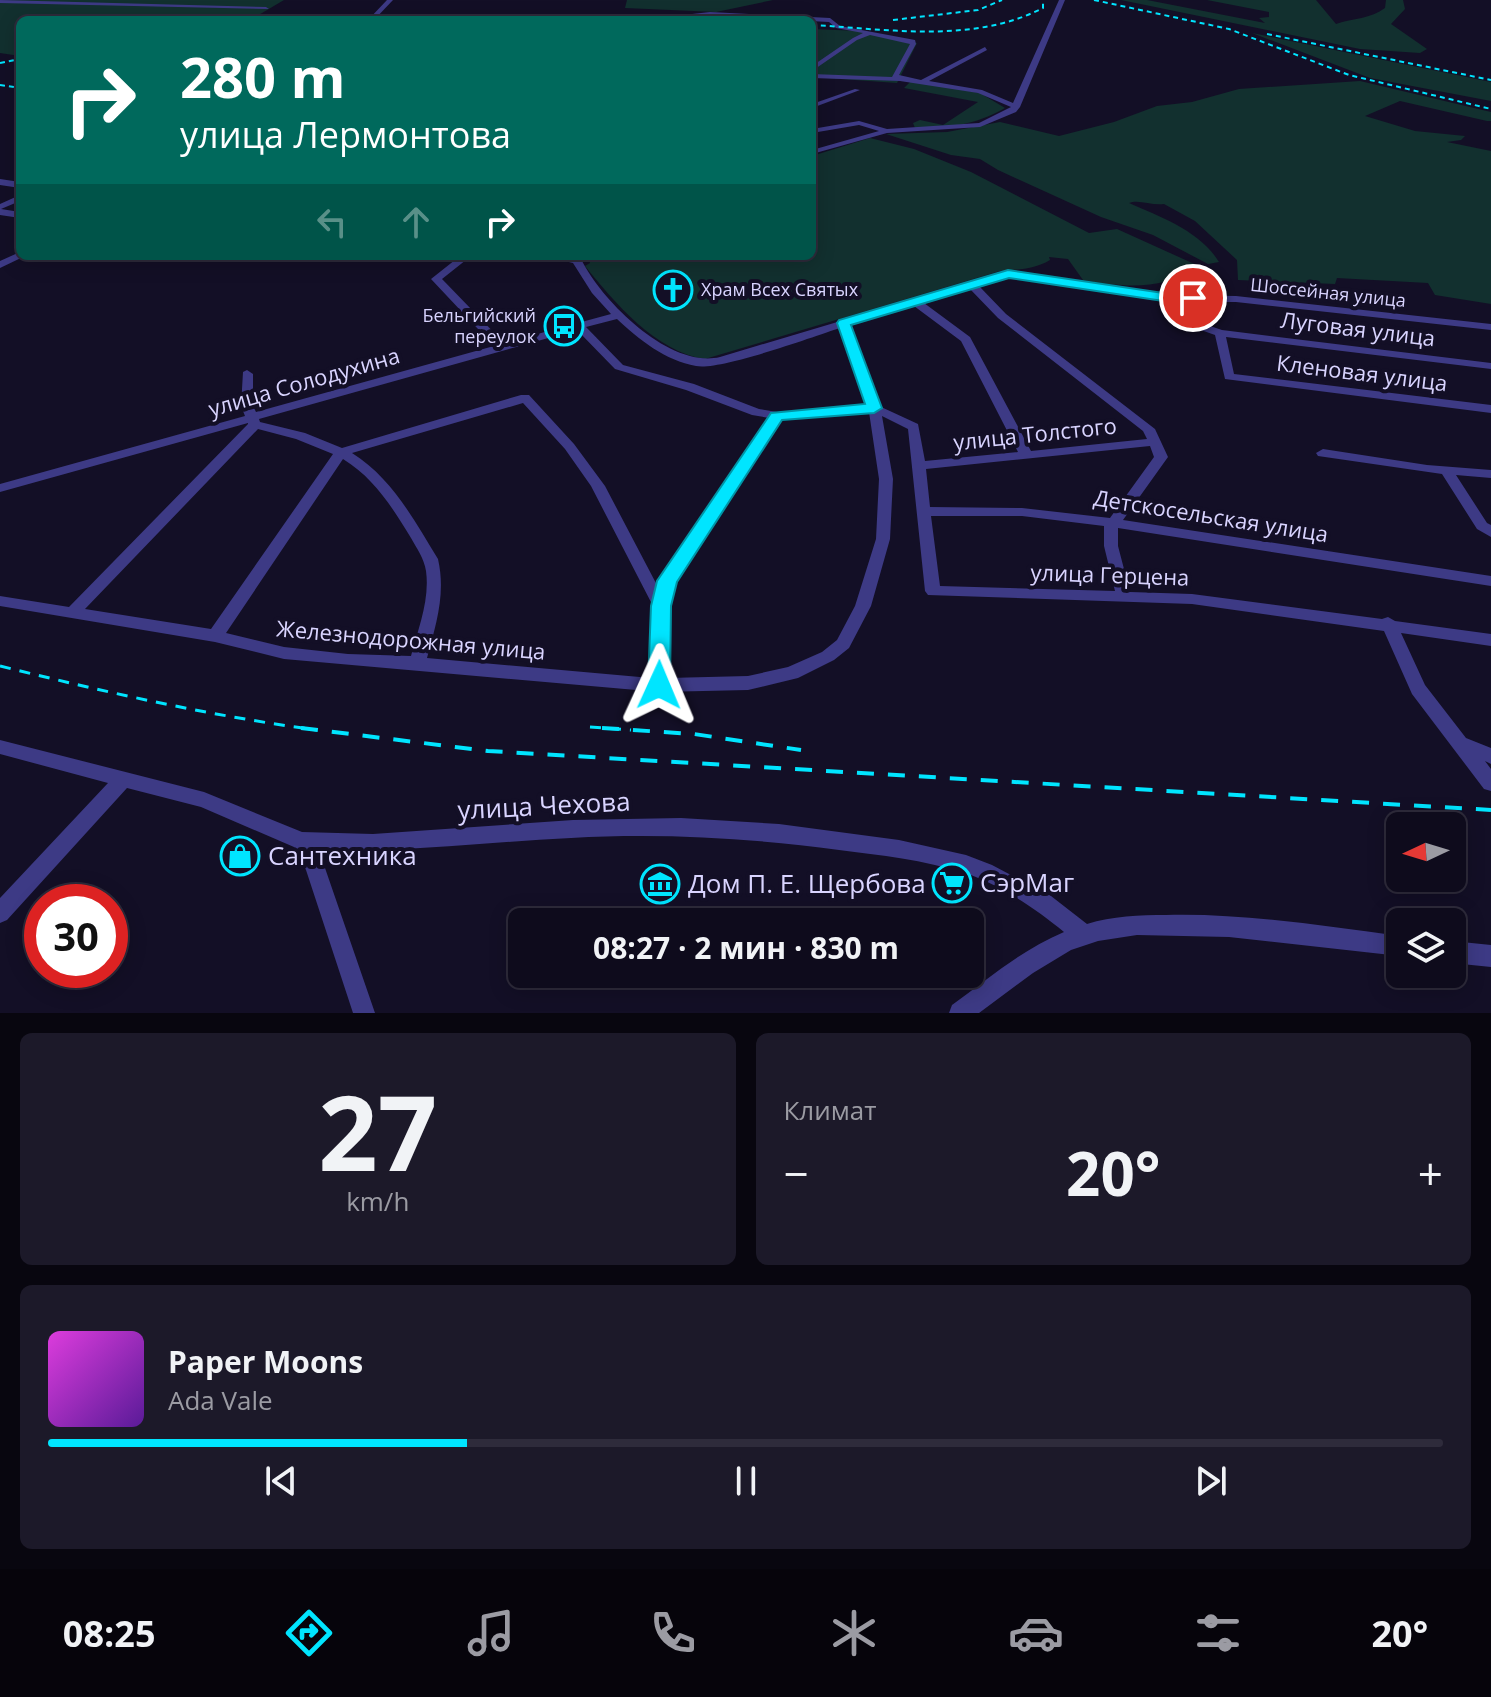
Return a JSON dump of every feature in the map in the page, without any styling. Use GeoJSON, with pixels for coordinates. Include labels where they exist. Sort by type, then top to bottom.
{"type":"FeatureCollection","features":[{"type":"Feature","properties":{"kind":"street"},"geometry":{"type":"LineString","coordinates":[[375,16],[390,0]]}},
{"type":"Feature","properties":{"kind":"street"},"geometry":{"type":"LineString","coordinates":[[816,151],[887,131],[980,125],[1016,107],[1062,0]]}},
{"type":"Feature","properties":{"kind":"street"},"geometry":{"type":"LineString","coordinates":[[0,1],[266,9]]}},
{"type":"Feature","properties":{"kind":"street"},"geometry":{"type":"LineString","coordinates":[[687,16],[743,16]]}},
{"type":"Feature","properties":{"kind":"street"},"geometry":{"type":"LineString","coordinates":[[816,20],[830,20],[838,27],[913,41],[895,76],[900,79]]}},
{"type":"Feature","properties":{"kind":"street"},"geometry":{"type":"LineString","coordinates":[[816,66],[855,39],[870,33]]}},
{"type":"Feature","properties":{"kind":"street"},"geometry":{"type":"LineString","coordinates":[[924,81],[985,49]]}},
{"type":"Feature","properties":{"kind":"street"},"geometry":{"type":"LineString","coordinates":[[816,76],[924,81],[980,91],[1016,107]]}},
{"type":"Feature","properties":{"kind":"street"},"geometry":{"type":"LineString","coordinates":[[816,105],[857,90]]}},
{"type":"Feature","properties":{"kind":"street"},"geometry":{"type":"LineString","coordinates":[[816,135],[859,123],[887,131]]}},
{"type":"Feature","properties":{"kind":"street"},"geometry":{"type":"LineString","coordinates":[[816,137],[839,144]]}},
{"type":"Feature","properties":{"kind":"street"},"geometry":{"type":"LineString","coordinates":[[461,260],[436,279],[502,348]]}},
{"type":"Feature","properties":{"kind":"street","name":"Шоссейная улица"},"geometry":{"type":"LineString","coordinates":[[579,260],[582,275],[618,315],[662,347],[699,364],[720,361],[1008,274],[1170,298],[1236,299],[1491,327]]}},
{"type":"Feature","properties":{"kind":"street"},"geometry":{"type":"LineString","coordinates":[[971,284],[1002,316],[1149,429],[1156,442],[1161,457],[1113,522],[1111,546],[1124,597]]}},
{"type":"Feature","properties":{"kind":"street"},"geometry":{"type":"LineString","coordinates":[[1193,298],[1202,327],[1220,333]]}},
{"type":"Feature","properties":{"kind":"street"},"geometry":{"type":"LineString","coordinates":[[915,301],[966,339],[1026,454]]}},
{"type":"Feature","properties":{"kind":"street","name":"улица Солодухина"},"geometry":{"type":"LineString","coordinates":[[0,488],[253,421],[618,315]]}},
{"type":"Feature","properties":{"kind":"street","name":"Железнодорожная улица"},"geometry":{"type":"LineString","coordinates":[[0,601],[215,636],[284,653],[348,660],[417,663],[659,685],[726,685],[771,679],[811,665],[843,644],[878,561],[886,511],[886,479],[874,408],[844,323]]}},
{"type":"Feature","properties":{"kind":"street"},"geometry":{"type":"LineString","coordinates":[[579,326],[619,367],[690,387],[756,412],[777,416],[874,408]]}},
{"type":"Feature","properties":{"kind":"street","name":"Луговая улица"},"geometry":{"type":"LineString","coordinates":[[1220,333],[1491,366]]}},
{"type":"Feature","properties":{"kind":"street","name":"Кленовая улица"},"geometry":{"type":"LineString","coordinates":[[1220,333],[1229,377],[1491,409]]}},
{"type":"Feature","properties":{"kind":"street"},"geometry":{"type":"LineString","coordinates":[[247,374],[247,406],[253,421]]}},
{"type":"Feature","properties":{"kind":"street"},"geometry":{"type":"LineString","coordinates":[[215,636],[341,452],[525,398],[576,453],[608,501],[643,577],[661,606]]}},
{"type":"Feature","properties":{"kind":"street","name":"улица Герцена"},"geometry":{"type":"LineString","coordinates":[[874,408],[914,427],[933,591],[1192,599],[1388,623],[1491,640]]}},
{"type":"Feature","properties":{"kind":"street"},"geometry":{"type":"LineString","coordinates":[[659,685],[661,606],[667,581],[777,416]]}},
{"type":"Feature","properties":{"kind":"street"},"geometry":{"type":"LineString","coordinates":[[253,421],[341,452],[371,472],[384,487],[431,559],[435,594],[417,663]]}},
{"type":"Feature","properties":{"kind":"street"},"geometry":{"type":"LineString","coordinates":[[72,613],[253,421]]}},
{"type":"Feature","properties":{"kind":"street","name":"улица Толстого"},"geometry":{"type":"LineString","coordinates":[[919,466],[1156,442]]}},
{"type":"Feature","properties":{"kind":"street"},"geometry":{"type":"LineString","coordinates":[[1323,453],[1447,471],[1491,474]]}},
{"type":"Feature","properties":{"kind":"street"},"geometry":{"type":"LineString","coordinates":[[1447,471],[1482,526],[1491,532]]}},
{"type":"Feature","properties":{"kind":"street","name":"Детскосельская улица"},"geometry":{"type":"LineString","coordinates":[[924,511],[1022,512],[1113,522],[1491,581]]}},
{"type":"Feature","properties":{"kind":"street"},"geometry":{"type":"LineString","coordinates":[[1388,623],[1418,689],[1462,744],[1484,757],[1491,783]]}},
{"type":"Feature","properties":{"kind":"street","name":"улица Чехова"},"geometry":{"type":"LineString","coordinates":[[0,747],[204,800],[301,841],[373,843],[627,827],[787,834],[899,849],[966,864],[1044,903],[1083,934]]}},
{"type":"Feature","properties":{"kind":"street"},"geometry":{"type":"LineString","coordinates":[[0,913],[123,779]]}},
{"type":"Feature","properties":{"kind":"street"},"geometry":{"type":"LineString","coordinates":[[301,841],[315,868],[364,1013]]}},
{"type":"Feature","properties":{"kind":"street"},"geometry":{"type":"LineString","coordinates":[[960,1013],[1045,954],[1083,934],[1129,927],[1200,925],[1386,945]]}},
{"type":"Feature","properties":{"kind":"street"},"geometry":{"type":"LineString","coordinates":[[1466,953],[1491,956]]}},
{"type":"Feature","properties":{"kind":"green space"},"geometry":{"type":"Polygon","coordinates":[[[0,0],[284,0],[257,16],[16,16],[16,55],[0,53],[0,0]]]}},
{"type":"Feature","properties":{"kind":"green space"},"geometry":{"type":"Polygon","coordinates":[[[627,0],[773,0],[716,12],[625,8],[627,0]]]}},
{"type":"Feature","properties":{"kind":"green space"},"geometry":{"type":"Polygon","coordinates":[[[1121,0],[1147,0],[1265,23],[1259,18],[1269,17],[1269,12],[1207,0],[1316,0],[1336,24],[1380,12],[1385,8],[1386,0],[1403,0],[1405,9],[1391,24],[1427,49],[1420,53],[1360,49],[1121,0]]]}},
{"type":"Feature","properties":{"kind":"green space"},"geometry":{"type":"Polygon","coordinates":[[[816,29],[861,31],[917,43],[897,83],[816,77],[816,29]]]}},
{"type":"Feature","properties":{"kind":"green space"},"geometry":{"type":"Polygon","coordinates":[[[1252,33],[1491,82],[1491,101],[1370,78],[1252,33]]]}},
{"type":"Feature","properties":{"kind":"green space"},"geometry":{"type":"Polygon","coordinates":[[[911,81],[980,93],[1005,108],[962,124],[915,128],[913,123],[920,120],[943,125],[978,102],[904,88],[911,81]]]}},
{"type":"Feature","properties":{"kind":"green space"},"geometry":{"type":"Polygon","coordinates":[[[1360,81],[1491,112],[1491,121],[1487,121],[1400,101],[1365,116],[1415,131],[1465,136],[1461,140],[1447,142],[1491,151],[1491,304],[1435,295],[1428,283],[1337,278],[1335,284],[1238,280],[1237,260],[1195,221],[1164,204],[1129,203],[1191,233],[1219,262],[1208,264],[1153,235],[1101,217],[980,159],[951,155],[886,134],[947,132],[1000,122],[1059,136],[1114,122],[1157,106],[1192,102],[1239,89],[1360,81]]]}},
{"type":"Feature","properties":{"kind":"green space"},"geometry":{"type":"Polygon","coordinates":[[[870,138],[914,149],[971,172],[1089,233],[1117,229],[1201,267],[1158,283],[1115,285],[1083,280],[1068,259],[1049,257],[1050,260],[1038,266],[1000,271],[705,359],[670,347],[653,336],[609,295],[585,266],[590,263],[589,260],[816,260],[816,155],[870,138]]]}},
{"type":"Feature","properties":{"kind":"railway"},"geometry":{"type":"LineString","coordinates":[[893,20],[978,10],[1002,0]]}},
{"type":"Feature","properties":{"kind":"railway"},"geometry":{"type":"LineString","coordinates":[[816,25],[930,32],[959,30],[1016,19],[1043,8],[1043,0]]}},
{"type":"Feature","properties":{"kind":"railway"},"geometry":{"type":"LineString","coordinates":[[1094,0],[1229,29],[1349,75],[1491,109]]}},
{"type":"Feature","properties":{"kind":"railway"},"geometry":{"type":"LineString","coordinates":[[1267,34],[1491,80]]}},
{"type":"Feature","properties":{"kind":"railway"},"geometry":{"type":"LineString","coordinates":[[0,63],[16,60]]}},
{"type":"Feature","properties":{"kind":"railway"},"geometry":{"type":"LineString","coordinates":[[0,85],[16,87]]}},
{"type":"Feature","properties":{"kind":"railway"},"geometry":{"type":"LineString","coordinates":[[0,666],[158,702],[316,730]]}},
{"type":"Feature","properties":{"kind":"railway"},"geometry":{"type":"LineString","coordinates":[[590,727],[617,729]]}},
{"type":"Feature","properties":{"kind":"railway"},"geometry":{"type":"LineString","coordinates":[[301,728],[316,730]]}},
{"type":"Feature","properties":{"kind":"railway"},"geometry":{"type":"LineString","coordinates":[[602,728],[617,729]]}},
{"type":"Feature","properties":{"kind":"railway"},"geometry":{"type":"LineString","coordinates":[[617,729],[694,734],[801,750]]}},
{"type":"Feature","properties":{"kind":"railway"},"geometry":{"type":"LineString","coordinates":[[617,729],[631,730]]}},
{"type":"Feature","properties":{"kind":"railway"},"geometry":{"type":"LineString","coordinates":[[316,730],[488,751],[1491,810]]}},
{"type":"Feature","properties":{"kind":"place","name":"Храм Всех Святых"},"geometry":{"type":"Point","coordinates":[673,290]}},
{"type":"Feature","properties":{"kind":"place","name":"Бельгийский переулок"},"geometry":{"type":"Point","coordinates":[564,326]}},
{"type":"Feature","properties":{"kind":"place","name":"Сантехника"},"geometry":{"type":"Point","coordinates":[240,856]}},
{"type":"Feature","properties":{"kind":"place","name":"СэрМаг"},"geometry":{"type":"Point","coordinates":[952,883]}},
{"type":"Feature","properties":{"kind":"place","name":"Дом П. Е. Щербова"},"geometry":{"type":"Point","coordinates":[660,884]}},
{"type":"Feature","properties":{"kind":"route"},"geometry":{"type":"LineString","coordinates":[[659,685],[661,606],[667,581],[777,416],[874,408],[844,323],[1008,274],[1170,298],[1193,298]]}}]}
